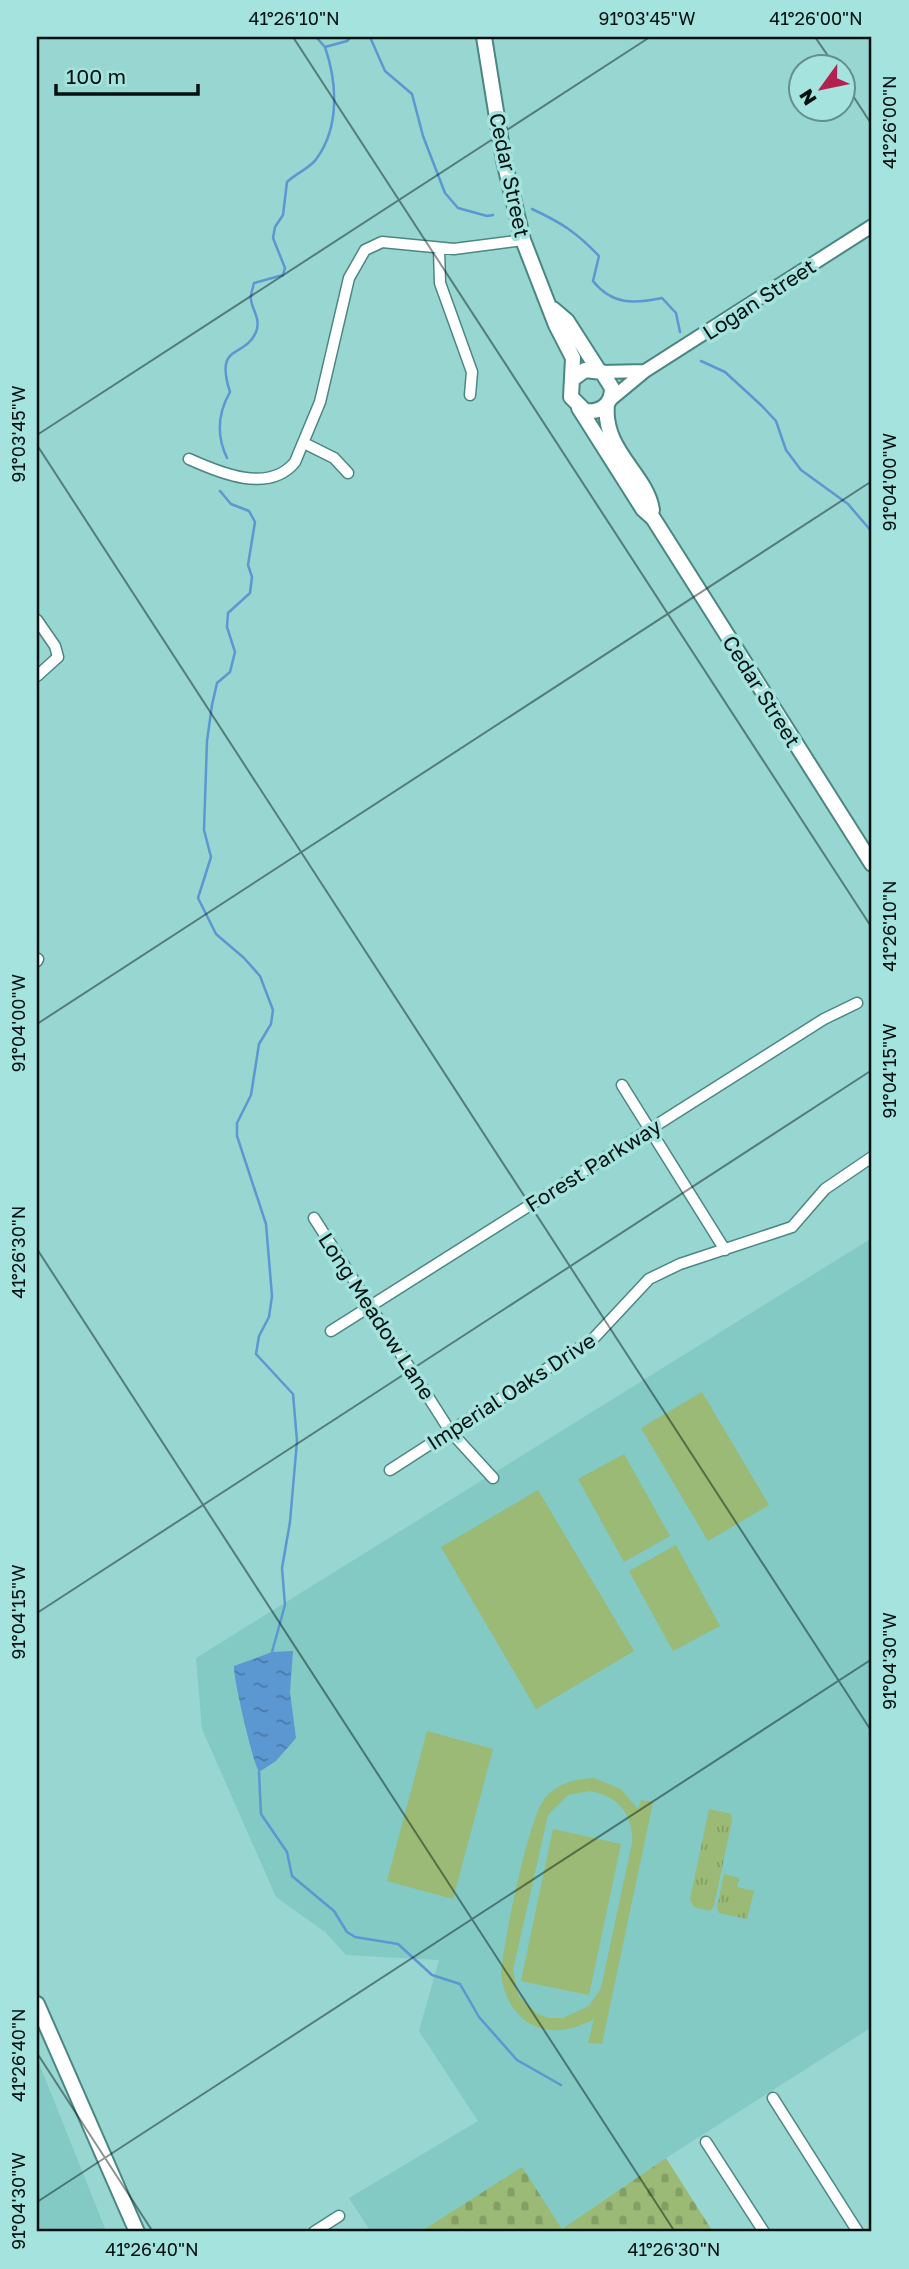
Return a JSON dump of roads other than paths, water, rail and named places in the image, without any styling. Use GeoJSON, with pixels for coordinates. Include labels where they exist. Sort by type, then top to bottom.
{"type":"FeatureCollection","features":[{"type":"Feature","properties":{"kind":"main road","name":"Cedar Street"},"geometry":{"type":"LineString","coordinates":[[484,37],[504,161],[523,240],[552,308],[556,325],[573,358],[573,378]]}},
{"type":"Feature","properties":{"kind":"main road","name":"Cedar Street"},"geometry":{"type":"LineString","coordinates":[[552,308],[567,321],[600,372]]}},
{"type":"Feature","properties":{"kind":"main road"},"geometry":{"type":"LineString","coordinates":[[585,370],[600,372],[610,382],[609,402],[597,411],[579,408],[570,397],[573,378],[585,370]]}},
{"type":"Feature","properties":{"kind":"main road","name":"Cedar Street"},"geometry":{"type":"LineString","coordinates":[[609,402],[606,417],[611,435],[651,504],[653,518]]}},
{"type":"Feature","properties":{"kind":"main road","name":"Cedar Street"},"geometry":{"type":"LineString","coordinates":[[579,408],[643,509],[653,518],[872,864]]}},
{"type":"Feature","properties":{"kind":"main road"},"geometry":{"type":"LineString","coordinates":[[37,2004],[137,2232]]}},
{"type":"Feature","properties":{"kind":"street","name":"Logan Street"},"geometry":{"type":"LineString","coordinates":[[609,402],[645,371],[872,226]]}},
{"type":"Feature","properties":{"kind":"street"},"geometry":{"type":"LineString","coordinates":[[189,459],[216,471],[273,478],[288,470],[304,443],[326,380],[341,301],[359,257],[365,250],[382,242],[439,249],[482,248],[523,240]]}},
{"type":"Feature","properties":{"kind":"street"},"geometry":{"type":"LineString","coordinates":[[439,249],[440,283],[472,372],[470,395]]}},
{"type":"Feature","properties":{"kind":"street"},"geometry":{"type":"LineString","coordinates":[[600,372],[645,371]]}},
{"type":"Feature","properties":{"kind":"street"},"geometry":{"type":"LineString","coordinates":[[304,443],[334,458],[348,472]]}},
{"type":"Feature","properties":{"kind":"street"},"geometry":{"type":"LineString","coordinates":[[37,620],[55,646],[58,657],[37,676]]}},
{"type":"Feature","properties":{"kind":"street","name":"Forest Parkway"},"geometry":{"type":"LineString","coordinates":[[331,1331],[824,1019],[857,1003]]}},
{"type":"Feature","properties":{"kind":"street"},"geometry":{"type":"LineString","coordinates":[[622,1085],[725,1250]]}},
{"type":"Feature","properties":{"kind":"street","name":"Imperial Oaks Drive"},"geometry":{"type":"LineString","coordinates":[[390,1470],[593,1339],[649,1279],[680,1264],[792,1227],[825,1189],[872,1157]]}},
{"type":"Feature","properties":{"kind":"street","name":"Long Meadow Lane"},"geometry":{"type":"LineString","coordinates":[[314,1218],[450,1431],[493,1478]]}},
{"type":"Feature","properties":{"kind":"street"},"geometry":{"type":"LineString","coordinates":[[773,2098],[858,2232]]}},
{"type":"Feature","properties":{"kind":"street"},"geometry":{"type":"LineString","coordinates":[[706,2142],[764,2232]]}},
{"type":"Feature","properties":{"kind":"street"},"geometry":{"type":"LineString","coordinates":[[314,2232],[339,2216]]}},
{"type":"Feature","properties":{"kind":"water"},"geometry":{"type":"Polygon","coordinates":[[[293,1651],[290,1692],[296,1738],[276,1761],[259,1772],[244,1720],[234,1666],[272,1652],[293,1651]]]}},
{"type":"Feature","properties":{"kind":"waterway"},"geometry":{"type":"LineString","coordinates":[[316,37],[325,47]]}},
{"type":"Feature","properties":{"kind":"waterway"},"geometry":{"type":"LineString","coordinates":[[325,47],[347,41],[351,37]]}},
{"type":"Feature","properties":{"kind":"waterway"},"geometry":{"type":"LineString","coordinates":[[370,37],[385,71],[412,94],[423,136],[445,193],[458,208],[487,216],[493,215]]}},
{"type":"Feature","properties":{"kind":"waterway"},"geometry":{"type":"LineString","coordinates":[[227,458],[221,441],[220,424],[230,392],[226,376],[228,358],[245,346],[256,332],[257,319],[251,298],[254,283],[283,275],[285,268],[273,238],[275,227],[283,215],[287,182],[314,162],[330,132],[334,89],[325,47]]}},
{"type":"Feature","properties":{"kind":"waterway"},"geometry":{"type":"LineString","coordinates":[[532,209],[568,229],[599,256],[593,281],[600,289],[624,301],[662,298],[676,313],[680,332]]}},
{"type":"Feature","properties":{"kind":"waterway"},"geometry":{"type":"LineString","coordinates":[[701,361],[725,372],[762,406],[776,421],[786,450],[801,470],[848,504],[872,532]]}},
{"type":"Feature","properties":{"kind":"waterway"},"geometry":{"type":"LineString","coordinates":[[220,491],[231,504],[249,511],[255,522],[248,565],[252,577],[250,593],[228,613],[227,627],[235,652],[230,672],[217,683],[212,705],[207,741],[204,830],[211,857],[198,898],[216,934],[260,976],[273,1010],[271,1024],[259,1044],[251,1095],[237,1123],[237,1136],[266,1224],[272,1296],[269,1317],[259,1336],[256,1354],[293,1394],[297,1441],[290,1522],[282,1568],[285,1605],[272,1652]]}},
{"type":"Feature","properties":{"kind":"waterway"},"geometry":{"type":"LineString","coordinates":[[259,1772],[261,1814],[287,1852],[292,1876],[334,1911],[347,1932],[355,1937],[398,1944],[432,1975],[460,1984],[479,2017],[517,2060],[561,2085]]}}]}
